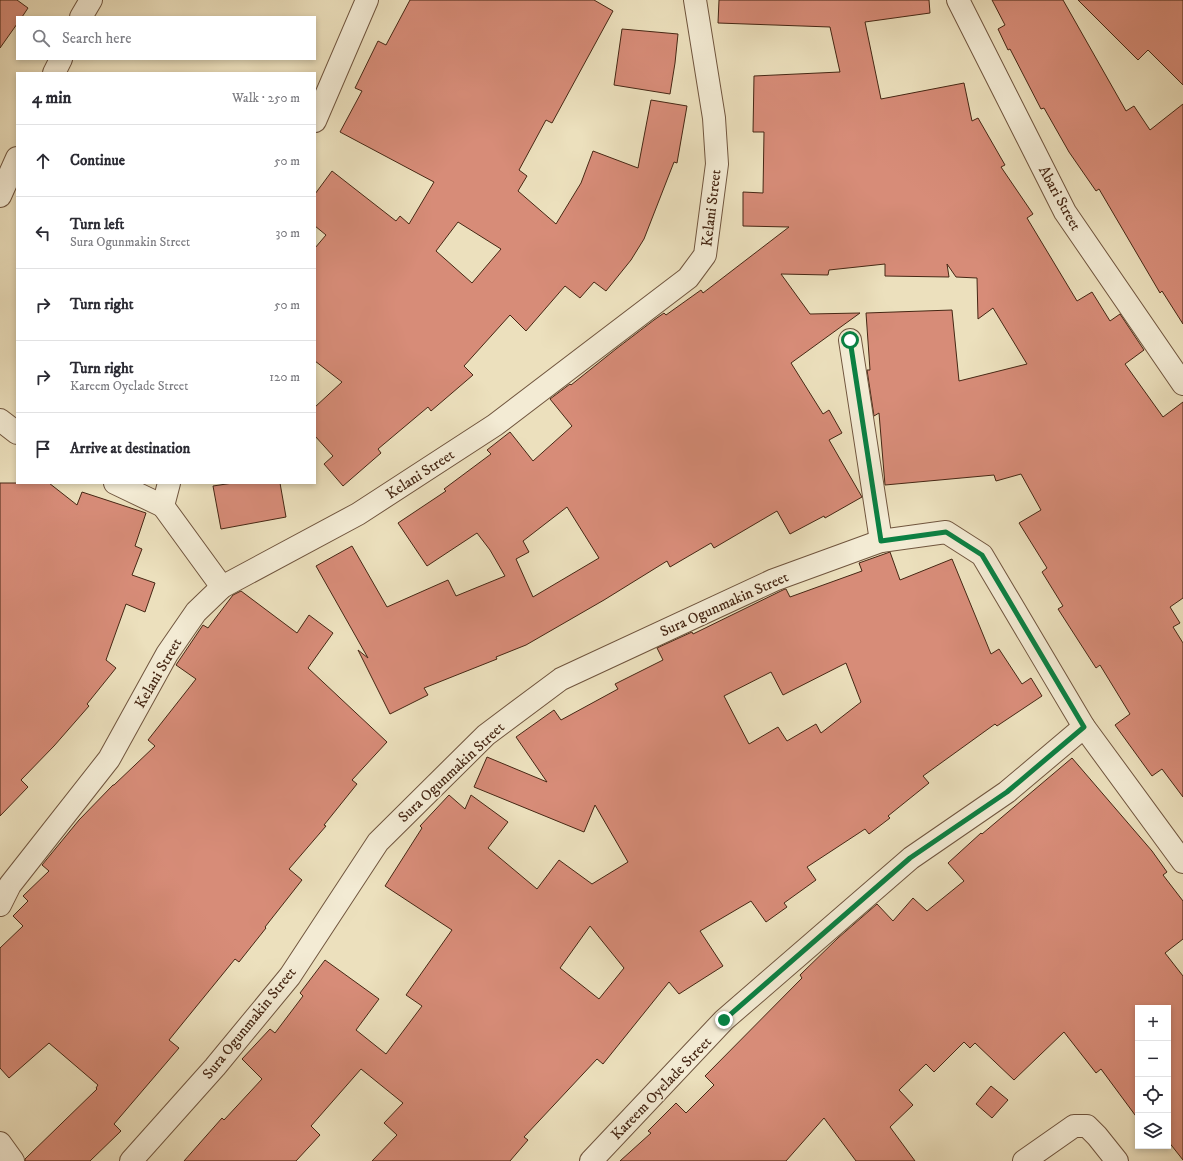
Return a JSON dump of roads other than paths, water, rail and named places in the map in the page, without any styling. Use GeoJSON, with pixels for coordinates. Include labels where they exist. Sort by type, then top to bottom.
{"type":"FeatureCollection","features":[{"type":"Feature","properties":{"kind":"street"},"geometry":{"type":"LineString","coordinates":[[82,16],[91,0]]}},
{"type":"Feature","properties":{"kind":"street"},"geometry":{"type":"LineString","coordinates":[[316,119],[367,0]]}},
{"type":"Feature","properties":{"kind":"street","name":"Kelani Street"},"geometry":{"type":"LineString","coordinates":[[0,905],[5,879],[109,759],[167,654],[196,612],[222,587],[358,514],[495,425],[688,278],[705,255],[717,164],[714,118],[695,0]]}},
{"type":"Feature","properties":{"kind":"street","name":"Abari Street"},"geometry":{"type":"LineString","coordinates":[[958,0],[1065,212],[1183,384]]}},
{"type":"Feature","properties":{"kind":"street"},"geometry":{"type":"LineString","coordinates":[[54,72],[60,60]]}},
{"type":"Feature","properties":{"kind":"street"},"geometry":{"type":"LineString","coordinates":[[0,196],[16,160]]}},
{"type":"Feature","properties":{"kind":"street"},"geometry":{"type":"LineString","coordinates":[[850,340],[881,541]]}},
{"type":"Feature","properties":{"kind":"street"},"geometry":{"type":"LineString","coordinates":[[0,420],[16,432]]}},
{"type":"Feature","properties":{"kind":"street"},"geometry":{"type":"LineString","coordinates":[[117,484],[163,506],[222,587]]}},
{"type":"Feature","properties":{"kind":"street"},"geometry":{"type":"LineString","coordinates":[[163,506],[169,484]]}},
{"type":"Feature","properties":{"kind":"street","name":"Sura Ogunmakin Street"},"geometry":{"type":"LineString","coordinates":[[131,1161],[215,1068],[290,976],[378,842],[486,735],[561,679],[774,580],[881,541],[946,532],[982,555],[1084,727]]}},
{"type":"Feature","properties":{"kind":"street"},"geometry":{"type":"LineString","coordinates":[[1084,727],[1183,862]]}},
{"type":"Feature","properties":{"kind":"street","name":"Kareem Oyelade Street"},"geometry":{"type":"LineString","coordinates":[[591,1161],[730,1015],[910,858],[1007,792],[1084,727]]}},
{"type":"Feature","properties":{"kind":"street"},"geometry":{"type":"LineString","coordinates":[[1024,1161],[1074,1126],[1086,1126],[1097,1136],[1117,1161]]}},
{"type":"Feature","properties":{"kind":"street"},"geometry":{"type":"LineString","coordinates":[[0,1143],[14,1161]]}}]}
